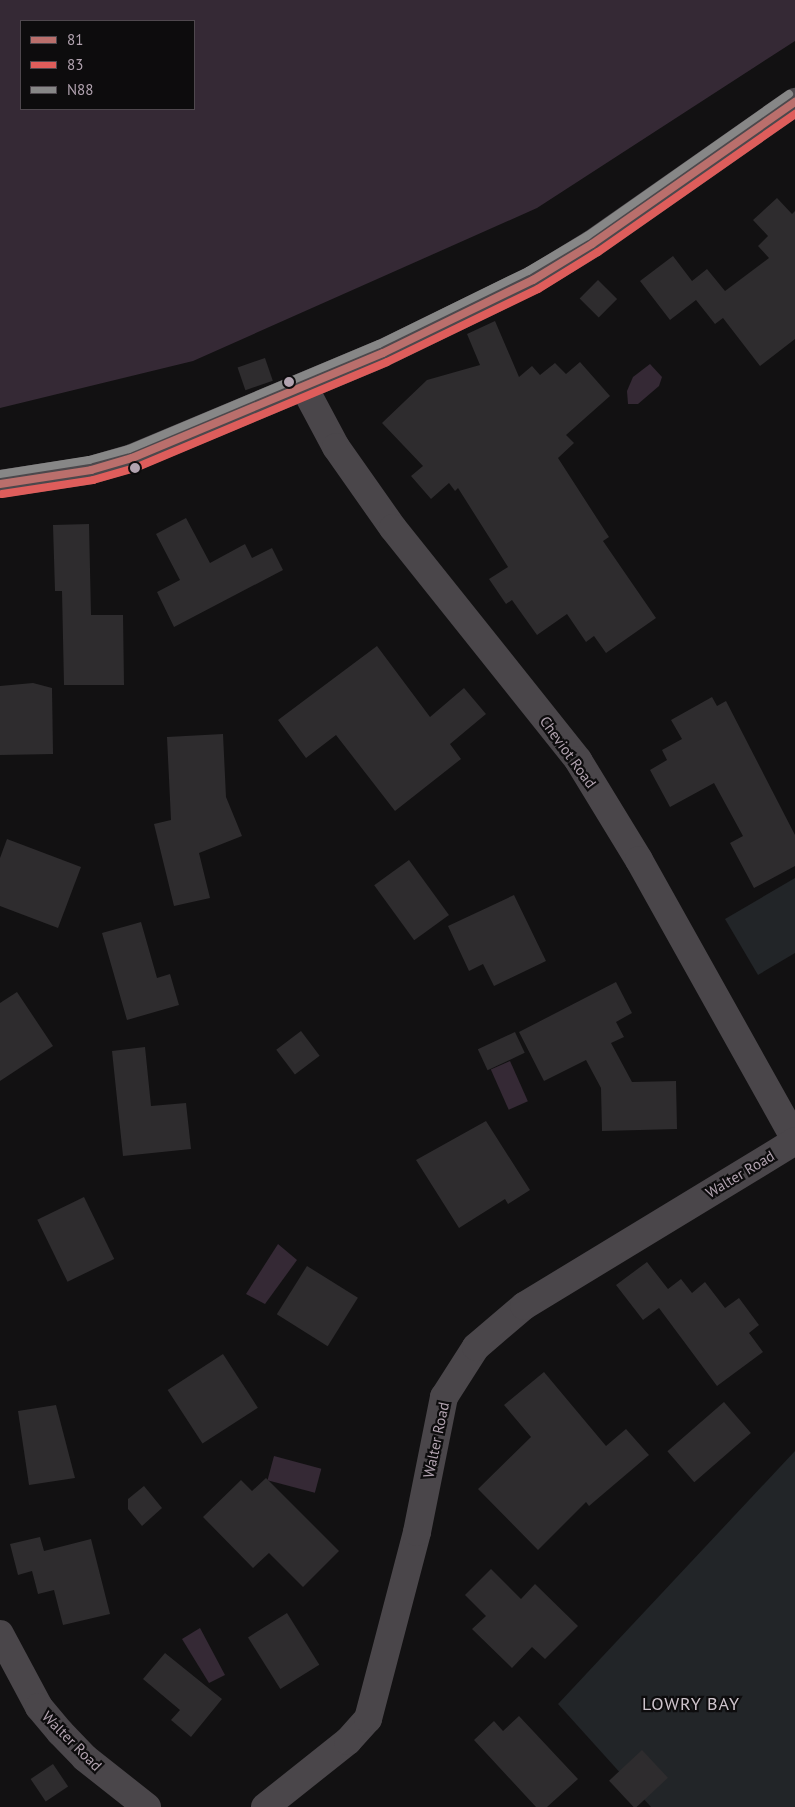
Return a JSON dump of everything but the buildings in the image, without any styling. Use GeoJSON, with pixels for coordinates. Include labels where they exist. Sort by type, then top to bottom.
{"type":"FeatureCollection","features":[{"type":"Feature","properties":{"kind":"main road"},"geometry":{"type":"LineString","coordinates":[[0,484],[91,470],[132,458],[305,389],[533,280],[592,244],[795,102]]}},
{"type":"Feature","properties":{"kind":"street","name":"Cheviot Road"},"geometry":{"type":"LineString","coordinates":[[305,389],[336,447],[393,528],[578,760],[639,860],[795,1140]]}},
{"type":"Feature","properties":{"kind":"street","name":"Walter Road"},"geometry":{"type":"LineString","coordinates":[[265,1807],[348,1741],[368,1719],[413,1551],[444,1397],[476,1347],[524,1306],[795,1140]]}},
{"type":"Feature","properties":{"kind":"street","name":"Walter Road"},"geometry":{"type":"LineString","coordinates":[[0,1634],[39,1707],[60,1732],[85,1758],[147,1807]]}},
{"type":"Feature","properties":{"kind":"shaded area"},"geometry":{"type":"Polygon","coordinates":[[[0,0],[795,0],[795,41],[537,208],[193,361],[0,408],[0,0]]]}},
{"type":"Feature","properties":{"kind":"shaded area"},"geometry":{"type":"Polygon","coordinates":[[[650,364],[662,377],[659,386],[638,404],[628,404],[627,391],[633,377],[650,364]]]}},
{"type":"Feature","properties":{"kind":"shaded area"},"geometry":{"type":"Polygon","coordinates":[[[795,878],[795,953],[758,975],[725,919],[795,878]]]}},
{"type":"Feature","properties":{"kind":"shaded area"},"geometry":{"type":"Polygon","coordinates":[[[510,1061],[528,1101],[509,1110],[491,1070],[510,1061]]]}},
{"type":"Feature","properties":{"kind":"shaded area"},"geometry":{"type":"Polygon","coordinates":[[[278,1244],[297,1260],[265,1304],[246,1294],[278,1244]]]}},
{"type":"Feature","properties":{"kind":"shaded area"},"geometry":{"type":"Polygon","coordinates":[[[795,1451],[795,1807],[651,1807],[558,1704],[795,1451]]]}},
{"type":"Feature","properties":{"kind":"shaded area"},"geometry":{"type":"Polygon","coordinates":[[[274,1456],[321,1469],[315,1493],[268,1480],[274,1456]]]}},
{"type":"Feature","properties":{"kind":"shaded area"},"geometry":{"type":"Polygon","coordinates":[[[200,1628],[225,1675],[209,1683],[182,1639],[200,1628]]]}},
{"type":"Feature","properties":{"kind":"transit line","name":"N88"},"geometry":{"type":"LineString","coordinates":[[0,474],[89,460],[129,449],[379,344],[528,271],[587,236],[789,94]]}},
{"type":"Feature","properties":{"kind":"transit line","name":"81"},"geometry":{"type":"LineString","coordinates":[[0,484],[91,470],[132,458],[383,353],[533,280],[592,244],[795,102]]}},
{"type":"Feature","properties":{"kind":"transit line","name":"83"},"geometry":{"type":"LineString","coordinates":[[2,494],[93,480],[135,468],[387,362],[538,289],[598,252],[795,114]]}},
{"type":"Feature","properties":{"kind":"district","name":"LOWRY BAY"},"geometry":{"type":"Point","coordinates":[691,1704]}}]}
